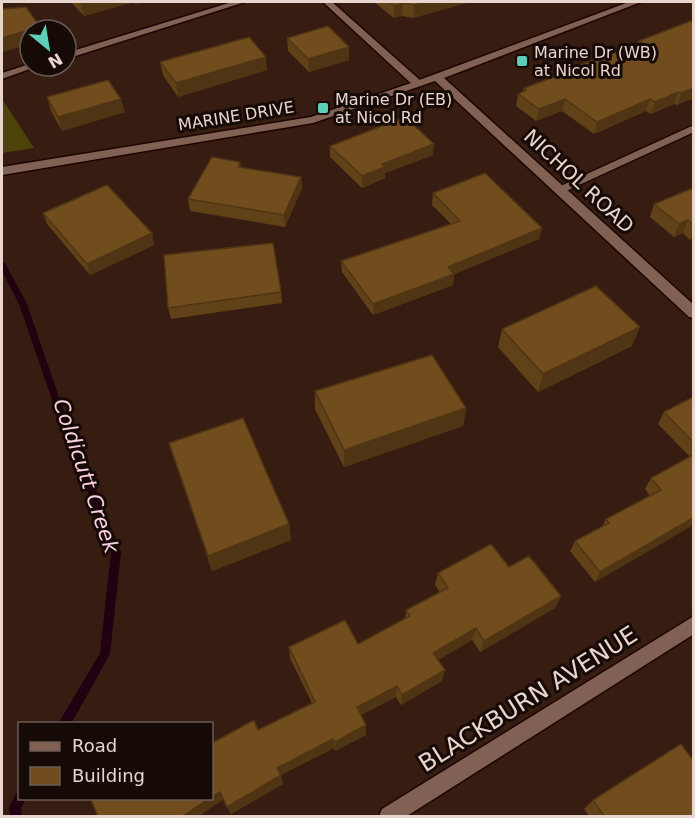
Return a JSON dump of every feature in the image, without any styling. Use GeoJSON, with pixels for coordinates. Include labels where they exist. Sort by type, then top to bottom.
{"type":"FeatureCollection","features":[{"type":"Feature","properties":{"kind":"street"},"geometry":{"type":"LineString","coordinates":[[78,52],[240,2]]}},
{"type":"Feature","properties":{"kind":"street"},"geometry":{"type":"LineString","coordinates":[[327,2],[418,84]]}},
{"type":"Feature","properties":{"kind":"street","name":"MARINE DRIVE"},"geometry":{"type":"LineString","coordinates":[[2,171],[314,120],[418,84],[636,2]]}},
{"type":"Feature","properties":{"kind":"street"},"geometry":{"type":"LineString","coordinates":[[2,76],[18,71]]}},
{"type":"Feature","properties":{"kind":"street","name":"NICHOL ROAD"},"geometry":{"type":"LineString","coordinates":[[437,77],[693,314]]}},
{"type":"Feature","properties":{"kind":"street"},"geometry":{"type":"LineString","coordinates":[[560,189],[693,128]]}},
{"type":"Feature","properties":{"kind":"street","name":"BLACKBURN AVENUE"},"geometry":{"type":"LineString","coordinates":[[389,816],[693,624]]}},
{"type":"Feature","properties":{"kind":"shaded area"},"geometry":{"type":"Polygon","coordinates":[[[2,99],[34,148],[2,153],[2,99]]]}},
{"type":"Feature","properties":{"kind":"building"},"geometry":{"type":"Polygon","coordinates":[[[390,2],[428,2],[414,5],[403,3],[394,6],[390,2]]]}},
{"type":"Feature","properties":{"kind":"building"},"geometry":{"type":"Polygon","coordinates":[[[26,7],[34,18],[18,18],[18,33],[2,38],[2,9],[26,7]]]}},
{"type":"Feature","properties":{"kind":"building"},"geometry":{"type":"Polygon","coordinates":[[[693,20],[693,88],[655,102],[650,99],[597,122],[565,99],[539,109],[518,94],[526,90],[524,88],[578,68],[576,66],[643,43],[639,41],[693,20]]]}},
{"type":"Feature","properties":{"kind":"building"},"geometry":{"type":"Polygon","coordinates":[[[328,26],[349,47],[308,59],[287,38],[328,26]]]}},
{"type":"Feature","properties":{"kind":"building"},"geometry":{"type":"Polygon","coordinates":[[[249,37],[266,57],[176,83],[160,62],[249,37]]]}},
{"type":"Feature","properties":{"kind":"building"},"geometry":{"type":"Polygon","coordinates":[[[108,80],[121,99],[58,117],[47,97],[108,80]]]}},
{"type":"Feature","properties":{"kind":"building"},"geometry":{"type":"Polygon","coordinates":[[[405,117],[434,144],[382,164],[385,167],[362,176],[330,146],[405,117]]]}},
{"type":"Feature","properties":{"kind":"building"},"geometry":{"type":"Polygon","coordinates":[[[212,157],[240,162],[238,167],[301,177],[284,215],[188,199],[212,157]]]}},
{"type":"Feature","properties":{"kind":"building"},"geometry":{"type":"Polygon","coordinates":[[[485,173],[542,228],[448,267],[454,274],[373,304],[341,261],[460,221],[433,193],[485,173]]]}},
{"type":"Feature","properties":{"kind":"building"},"geometry":{"type":"Polygon","coordinates":[[[107,185],[152,233],[87,264],[43,213],[107,185]]]}},
{"type":"Feature","properties":{"kind":"building"},"geometry":{"type":"Polygon","coordinates":[[[693,188],[693,225],[688,220],[679,224],[654,204],[693,188]]]}},
{"type":"Feature","properties":{"kind":"building"},"geometry":{"type":"Polygon","coordinates":[[[273,243],[281,292],[168,308],[164,255],[273,243]]]}},
{"type":"Feature","properties":{"kind":"building"},"geometry":{"type":"Polygon","coordinates":[[[596,286],[640,327],[543,374],[502,329],[596,286]]]}},
{"type":"Feature","properties":{"kind":"building"},"geometry":{"type":"Polygon","coordinates":[[[432,355],[466,408],[344,450],[315,391],[432,355]]]}},
{"type":"Feature","properties":{"kind":"building"},"geometry":{"type":"Polygon","coordinates":[[[693,397],[693,442],[664,412],[693,397]]]}},
{"type":"Feature","properties":{"kind":"building"},"geometry":{"type":"Polygon","coordinates":[[[243,418],[289,524],[208,556],[169,443],[243,418]]]}},
{"type":"Feature","properties":{"kind":"building"},"geometry":{"type":"Polygon","coordinates":[[[693,455],[693,518],[600,572],[575,541],[609,523],[606,519],[661,490],[651,478],[693,455]]]}},
{"type":"Feature","properties":{"kind":"building"},"geometry":{"type":"Polygon","coordinates":[[[491,544],[509,567],[529,556],[561,596],[484,641],[476,628],[433,653],[445,670],[402,695],[397,686],[357,707],[366,725],[335,742],[333,739],[277,768],[281,775],[227,807],[220,792],[213,796],[213,742],[254,720],[258,730],[315,702],[289,647],[345,620],[358,644],[410,616],[406,610],[448,588],[438,573],[491,544]]]}},
{"type":"Feature","properties":{"kind":"building"},"geometry":{"type":"Polygon","coordinates":[[[681,744],[693,760],[693,816],[604,816],[593,800],[681,744]]]}},
{"type":"Feature","properties":{"kind":"building"},"geometry":{"type":"Polygon","coordinates":[[[91,800],[207,800],[183,816],[98,816],[91,800]]]}},
{"type":"Feature","properties":{"kind":"waterway","name":"Coldicutt Creek"},"geometry":{"type":"LineString","coordinates":[[2,265],[23,304],[56,400],[116,552],[105,654],[65,722]]}},
{"type":"Feature","properties":{"kind":"waterway","name":"Coldicutt Creek"},"geometry":{"type":"LineString","coordinates":[[16,816],[15,807],[19,800]]}},
{"type":"Feature","properties":{"kind":"place","name":"Marine Dr (WB) at Nicol Rd"},"geometry":{"type":"Point","coordinates":[522,61]}},
{"type":"Feature","properties":{"kind":"place","name":"Marine Dr (EB) at Nicol Rd"},"geometry":{"type":"Point","coordinates":[323,108]}}]}
